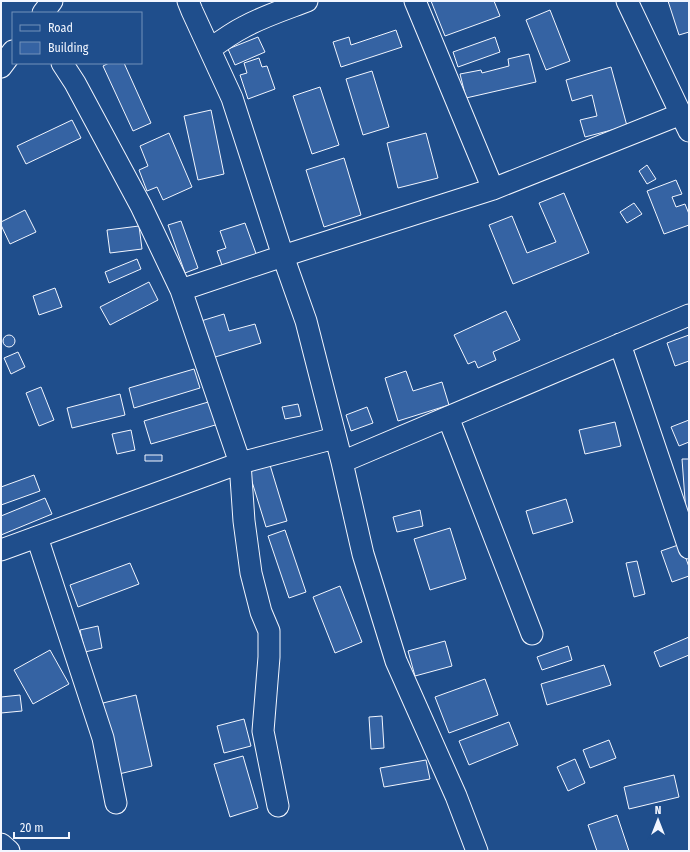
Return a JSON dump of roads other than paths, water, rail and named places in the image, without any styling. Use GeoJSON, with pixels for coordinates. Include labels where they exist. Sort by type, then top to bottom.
{"type":"FeatureCollection","features":[{"type":"Feature","properties":{"kind":"street"},"geometry":{"type":"LineString","coordinates":[[44,12],[52,1]]}},
{"type":"Feature","properties":{"kind":"street"},"geometry":{"type":"LineString","coordinates":[[188,1],[232,98],[283,256],[306,321],[342,462],[363,554],[396,662],[456,796],[477,851]]}},
{"type":"Feature","properties":{"kind":"street"},"geometry":{"type":"LineString","coordinates":[[210,49],[227,36],[244,26],[307,1]]}},
{"type":"Feature","properties":{"kind":"street"},"geometry":{"type":"LineString","coordinates":[[415,1],[493,189]]}},
{"type":"Feature","properties":{"kind":"street"},"geometry":{"type":"LineString","coordinates":[[181,290],[493,189],[685,123],[627,1]]}},
{"type":"Feature","properties":{"kind":"street"},"geometry":{"type":"LineString","coordinates":[[1,67],[12,53]]}},
{"type":"Feature","properties":{"kind":"street"},"geometry":{"type":"LineString","coordinates":[[63,64],[75,83],[141,206],[181,290],[240,463],[244,521],[250,573],[261,612],[270,631],[270,657],[263,731],[278,806]]}},
{"type":"Feature","properties":{"kind":"street"},"geometry":{"type":"LineString","coordinates":[[342,462],[689,315]]}},
{"type":"Feature","properties":{"kind":"street"},"geometry":{"type":"LineString","coordinates":[[620,344],[689,548]]}},
{"type":"Feature","properties":{"kind":"street"},"geometry":{"type":"LineString","coordinates":[[448,417],[532,634]]}},
{"type":"Feature","properties":{"kind":"street"},"geometry":{"type":"LineString","coordinates":[[1,550],[240,463],[336,438]]}},
{"type":"Feature","properties":{"kind":"street"},"geometry":{"type":"LineString","coordinates":[[37,537],[102,738],[116,803]]}},
{"type":"Feature","properties":{"kind":"street"},"geometry":{"type":"LineString","coordinates":[[1,844],[9,851]]}}]}
